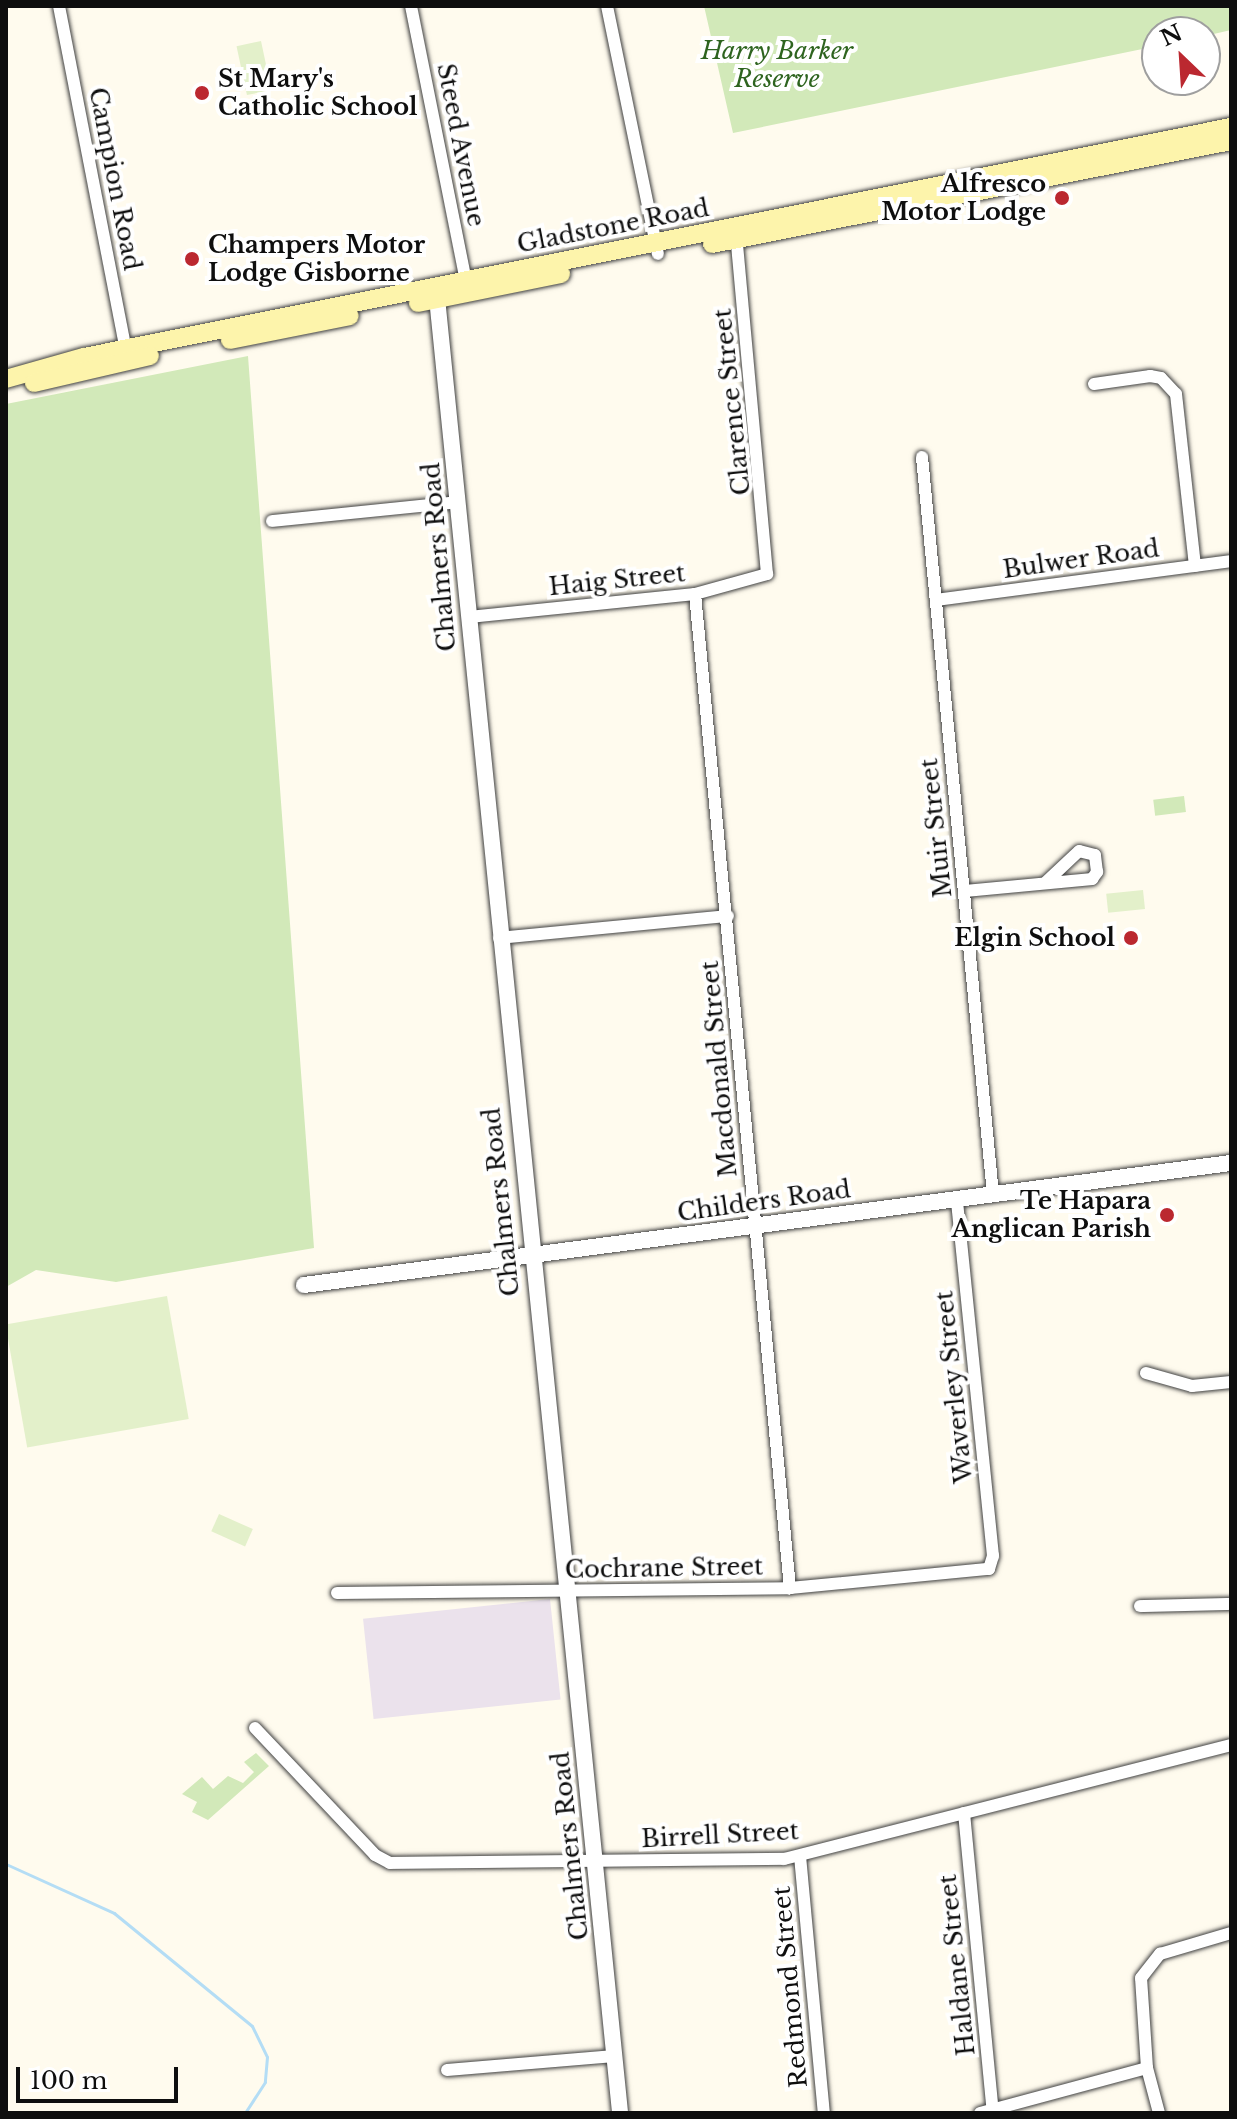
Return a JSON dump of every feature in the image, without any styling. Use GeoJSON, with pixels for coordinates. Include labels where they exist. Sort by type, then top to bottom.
{"type":"FeatureCollection","features":[{"type":"Feature","properties":{"kind":"main road","name":"Gladstone Road"},"geometry":{"type":"LineString","coordinates":[[736,233],[1231,127]]}},
{"type":"Feature","properties":{"kind":"main road","name":"Gladstone Road"},"geometry":{"type":"LineString","coordinates":[[6,379],[657,248],[1231,141]]}},
{"type":"Feature","properties":{"kind":"main road","name":"Gladstone Road"},"geometry":{"type":"LineString","coordinates":[[6,390],[126,355]]}},
{"type":"Feature","properties":{"kind":"street","name":"Campion Road"},"geometry":{"type":"LineString","coordinates":[[59,6],[126,355]]}},
{"type":"Feature","properties":{"kind":"street","name":"Steed Avenue"},"geometry":{"type":"LineString","coordinates":[[411,6],[467,286]]}},
{"type":"Feature","properties":{"kind":"street"},"geometry":{"type":"LineString","coordinates":[[607,6],[657,248]]}},
{"type":"Feature","properties":{"kind":"street","name":"Clarence Street"},"geometry":{"type":"LineString","coordinates":[[736,233],[770,560],[767,574]]}},
{"type":"Feature","properties":{"kind":"street","name":"Chalmers Road"},"geometry":{"type":"LineString","coordinates":[[437,292],[530,1257],[568,1591],[620,2113]]}},
{"type":"Feature","properties":{"kind":"street"},"geometry":{"type":"LineString","coordinates":[[1094,384],[1150,376],[1161,378],[1176,394],[1195,566]]}},
{"type":"Feature","properties":{"kind":"street","name":"Muir Street"},"geometry":{"type":"LineString","coordinates":[[922,457],[993,1195]]}},
{"type":"Feature","properties":{"kind":"street"},"geometry":{"type":"LineString","coordinates":[[272,521],[458,502]]}},
{"type":"Feature","properties":{"kind":"street","name":"Bulwer Road"},"geometry":{"type":"LineString","coordinates":[[936,600],[1231,561]]}},
{"type":"Feature","properties":{"kind":"street","name":"Haig Street"},"geometry":{"type":"LineString","coordinates":[[469,617],[695,594],[767,574]]}},
{"type":"Feature","properties":{"kind":"street","name":"Macdonald Street"},"geometry":{"type":"LineString","coordinates":[[695,594],[790,1588]]}},
{"type":"Feature","properties":{"kind":"street"},"geometry":{"type":"LineString","coordinates":[[965,891],[1046,882]]}},
{"type":"Feature","properties":{"kind":"street"},"geometry":{"type":"LineString","coordinates":[[499,938],[728,916]]}},
{"type":"Feature","properties":{"kind":"street","name":"Childers Road"},"geometry":{"type":"LineString","coordinates":[[304,1285],[1231,1163]]}},
{"type":"Feature","properties":{"kind":"street","name":"Waverley Street"},"geometry":{"type":"LineString","coordinates":[[957,1200],[993,1556],[989,1569]]}},
{"type":"Feature","properties":{"kind":"street"},"geometry":{"type":"LineString","coordinates":[[1146,1373],[1192,1386],[1231,1382]]}},
{"type":"Feature","properties":{"kind":"street","name":"Cochrane Street"},"geometry":{"type":"LineString","coordinates":[[337,1593],[790,1588],[989,1569]]}},
{"type":"Feature","properties":{"kind":"street"},"geometry":{"type":"LineString","coordinates":[[1140,1606],[1231,1604]]}},
{"type":"Feature","properties":{"kind":"street","name":"Birrell Street"},"geometry":{"type":"LineString","coordinates":[[255,1728],[382,1860],[596,1862],[800,1856],[1231,1745]]}},
{"type":"Feature","properties":{"kind":"street","name":"Haldane Street"},"geometry":{"type":"LineString","coordinates":[[964,1813],[993,2111]]}},
{"type":"Feature","properties":{"kind":"street","name":"Redmond Street"},"geometry":{"type":"LineString","coordinates":[[800,1856],[824,2113]]}},
{"type":"Feature","properties":{"kind":"street"},"geometry":{"type":"LineString","coordinates":[[1159,2113],[1147,2068],[1141,1990],[1146,1967],[1169,1950],[1231,1933]]}},
{"type":"Feature","properties":{"kind":"street"},"geometry":{"type":"LineString","coordinates":[[447,2070],[614,2056]]}},
{"type":"Feature","properties":{"kind":"street"},"geometry":{"type":"LineString","coordinates":[[980,2113],[1147,2068]]}},
{"type":"Feature","properties":{"kind":"shaded area"},"geometry":{"type":"Polygon","coordinates":[[[550,1599],[561,1699],[374,1719],[363,1619],[550,1599]]]}},
{"type":"Feature","properties":{"kind":"green space","name":"Harry Barker Reserve"},"geometry":{"type":"Polygon","coordinates":[[[704,6],[1231,6],[1231,30],[1221,32],[1221,16],[1141,16],[1141,49],[733,133],[704,6]]]}},
{"type":"Feature","properties":{"kind":"green space"},"geometry":{"type":"Polygon","coordinates":[[[261,41],[271,90],[247,95],[237,46],[261,41]]]}},
{"type":"Feature","properties":{"kind":"green space"},"geometry":{"type":"Polygon","coordinates":[[[248,356],[314,1248],[116,1282],[36,1270],[6,1287],[6,404],[248,356]]]}},
{"type":"Feature","properties":{"kind":"green space"},"geometry":{"type":"Polygon","coordinates":[[[1184,796],[1186,812],[1155,816],[1153,800],[1184,796]]]}},
{"type":"Feature","properties":{"kind":"green space"},"geometry":{"type":"Polygon","coordinates":[[[1143,890],[1145,909],[1108,913],[1106,894],[1143,890]]]}},
{"type":"Feature","properties":{"kind":"green space"},"geometry":{"type":"Polygon","coordinates":[[[167,1296],[189,1419],[27,1448],[6,1324],[167,1296]]]}},
{"type":"Feature","properties":{"kind":"green space"},"geometry":{"type":"Polygon","coordinates":[[[219,1514],[253,1529],[245,1546],[211,1531],[219,1514]]]}},
{"type":"Feature","properties":{"kind":"green space"},"geometry":{"type":"Polygon","coordinates":[[[256,1753],[269,1766],[208,1820],[192,1812],[197,1802],[182,1794],[202,1777],[213,1789],[228,1776],[243,1783],[254,1772],[244,1762],[256,1753]]]}},
{"type":"Feature","properties":{"kind":"waterway"},"geometry":{"type":"LineString","coordinates":[[6,1864],[114,1913],[252,2026],[267,2057],[265,2082],[245,2113]]}},
{"type":"Feature","properties":{"kind":"place","name":"St Mary's Catholic School"},"geometry":{"type":"Point","coordinates":[202,93]}},
{"type":"Feature","properties":{"kind":"place","name":"Alfresco Motor Lodge"},"geometry":{"type":"Point","coordinates":[1062,198]}},
{"type":"Feature","properties":{"kind":"place","name":"Champers Motor Lodge Gisborne"},"geometry":{"type":"Point","coordinates":[192,259]}},
{"type":"Feature","properties":{"kind":"place","name":"Elgin School"},"geometry":{"type":"Point","coordinates":[1131,938]}},
{"type":"Feature","properties":{"kind":"place","name":"Te Hapara Anglican Parish"},"geometry":{"type":"Point","coordinates":[1167,1215]}}]}
